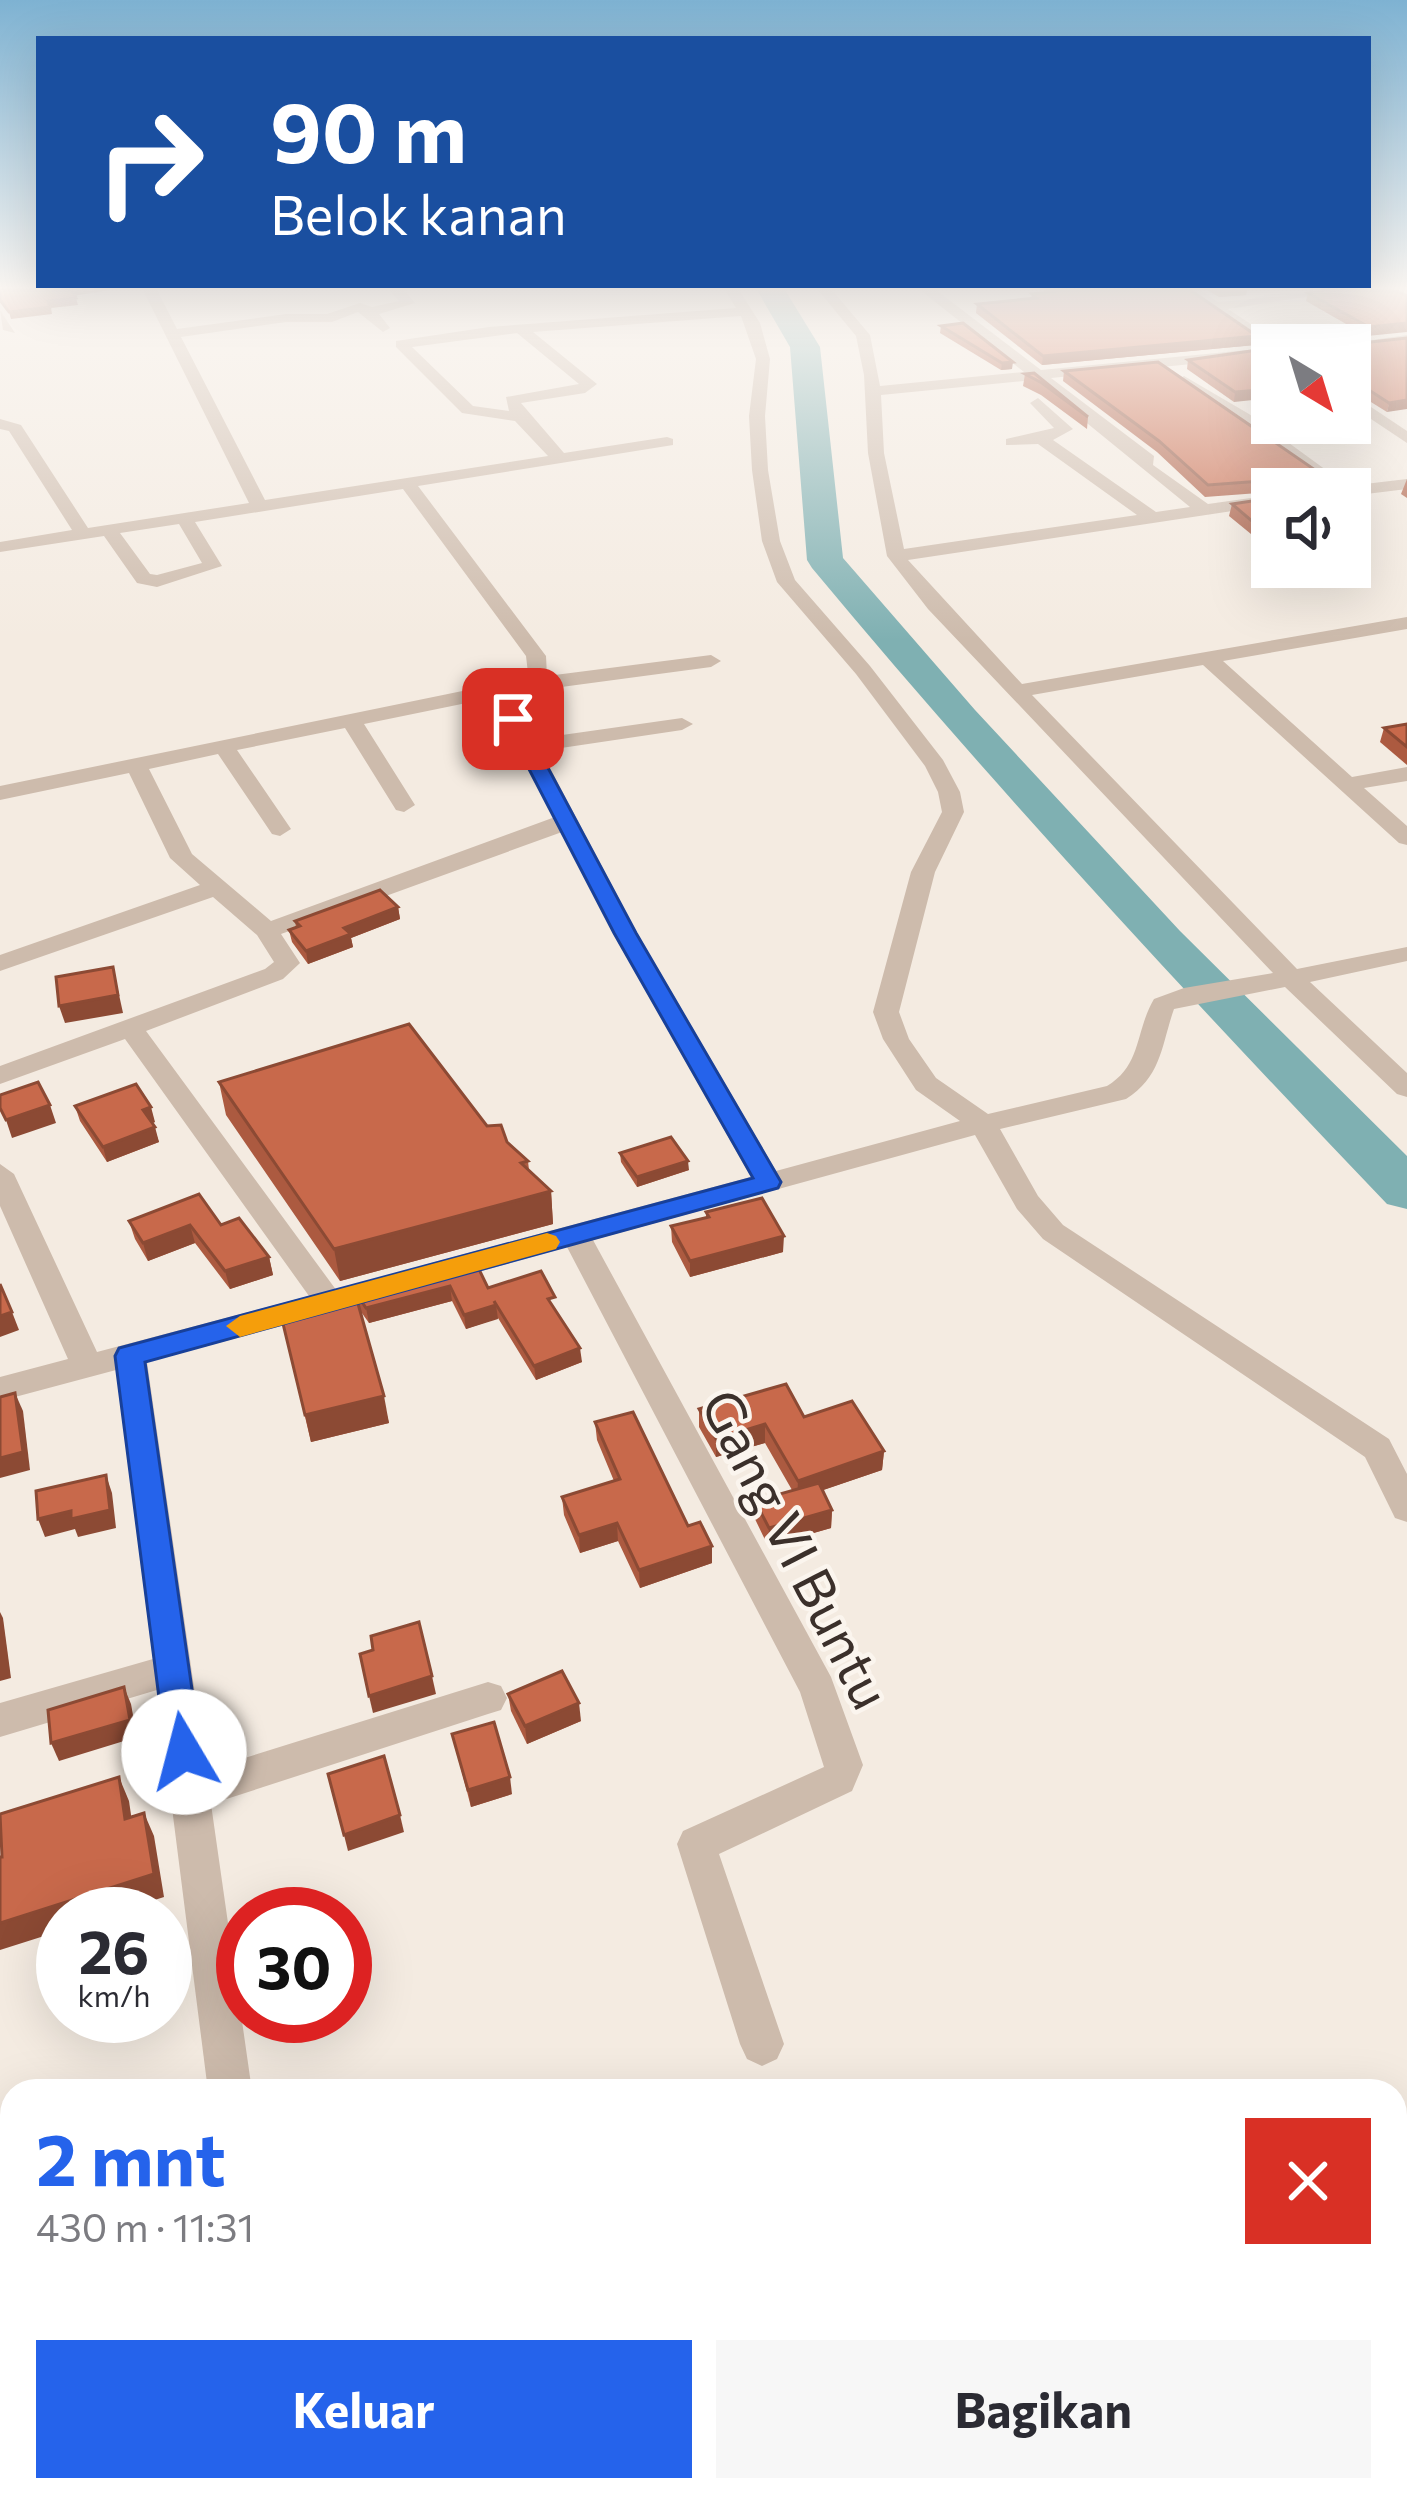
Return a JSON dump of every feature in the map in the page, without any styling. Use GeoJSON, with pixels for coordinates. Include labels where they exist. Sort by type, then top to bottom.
{"type":"FeatureCollection","features":[{"type":"Feature","properties":{"kind":"street"},"geometry":{"type":"LineString","coordinates":[[209,407],[260,507]]}},
{"type":"Feature","properties":{"kind":"street"},"geometry":{"type":"LineString","coordinates":[[465,407],[520,417]]}},
{"type":"Feature","properties":{"kind":"street"},"geometry":{"type":"LineString","coordinates":[[515,407],[560,459]]}},
{"type":"Feature","properties":{"kind":"street"},"geometry":{"type":"LineString","coordinates":[[759,407],[760,470],[771,541],[786,582],[863,670],[949,792],[953,812],[923,872],[886,1012],[896,1039],[926,1084],[983,1124],[1027,1202],[1053,1232],[1376,1448],[1407,1508]]}},
{"type":"Feature","properties":{"kind":"street"},"geometry":{"type":"LineString","coordinates":[[873,407],[876,453],[896,556],[935,605],[1291,978],[1407,1088]]}},
{"type":"Feature","properties":{"kind":"street"},"geometry":{"type":"LineString","coordinates":[[1012,442],[1041,439],[1066,425],[1042,407]]}},
{"type":"Feature","properties":{"kind":"street"},"geometry":{"type":"LineString","coordinates":[[1076,407],[1148,460],[1144,466]]}},
{"type":"Feature","properties":{"kind":"street"},"geometry":{"type":"LineString","coordinates":[[2,420],[15,428],[83,534]]}},
{"type":"Feature","properties":{"kind":"street"},"geometry":{"type":"LineString","coordinates":[[1398,424],[1407,438]]}},
{"type":"Feature","properties":{"kind":"street"},"geometry":{"type":"LineString","coordinates":[[1041,439],[1152,517]]}},
{"type":"Feature","properties":{"kind":"street"},"geometry":{"type":"LineString","coordinates":[[0,548],[667,442]]}},
{"type":"Feature","properties":{"kind":"street"},"geometry":{"type":"LineString","coordinates":[[1281,444],[1315,468]]}},
{"type":"Feature","properties":{"kind":"street"},"geometry":{"type":"LineString","coordinates":[[1091,474],[1144,466],[1202,508]]}},
{"type":"Feature","properties":{"kind":"street"},"geometry":{"type":"LineString","coordinates":[[407,483],[536,656],[538,674],[529,684]]}},
{"type":"Feature","properties":{"kind":"street"},"geometry":{"type":"LineString","coordinates":[[1371,488],[1407,484]]}},
{"type":"Feature","properties":{"kind":"street"},"geometry":{"type":"LineString","coordinates":[[896,556],[1251,502]]}},
{"type":"Feature","properties":{"kind":"street"},"geometry":{"type":"LineString","coordinates":[[110,530],[144,579],[157,581],[213,566],[184,518]]}},
{"type":"Feature","properties":{"kind":"street"},"geometry":{"type":"LineString","coordinates":[[1019,691],[1407,623]]}},
{"type":"Feature","properties":{"kind":"street"},"geometry":{"type":"LineString","coordinates":[[1206,657],[1407,838]]}},
{"type":"Feature","properties":{"kind":"street"},"geometry":{"type":"LineString","coordinates":[[0,793],[529,684],[710,661]]}},
{"type":"Feature","properties":{"kind":"street"},"geometry":{"type":"LineString","coordinates":[[498,692],[625,933],[768,1182]]}},
{"type":"Feature","properties":{"kind":"street"},"geometry":{"type":"LineString","coordinates":[[352,722],[404,805]]}},
{"type":"Feature","properties":{"kind":"street"},"geometry":{"type":"LineString","coordinates":[[528,746],[682,724]]}},
{"type":"Feature","properties":{"kind":"street"},"geometry":{"type":"LineString","coordinates":[[224,747],[280,829]]}},
{"type":"Feature","properties":{"kind":"street"},"geometry":{"type":"LineString","coordinates":[[0,1076],[283,968],[285,953],[267,931],[182,858],[136,765]]}},
{"type":"Feature","properties":{"kind":"street"},"geometry":{"type":"LineString","coordinates":[[1348,784],[1407,774]]}},
{"type":"Feature","properties":{"kind":"street"},"geometry":{"type":"LineString","coordinates":[[267,931],[556,827],[567,819]]}},
{"type":"Feature","properties":{"kind":"street"},"geometry":{"type":"LineString","coordinates":[[0,963],[215,888]]}},
{"type":"Feature","properties":{"kind":"street"},"geometry":{"type":"LineString","coordinates":[[397,1284],[1131,1085],[1148,1066],[1163,1004],[1184,996],[1407,954]]}},
{"type":"Feature","properties":{"kind":"street"},"geometry":{"type":"LineString","coordinates":[[0,1389],[341,1299],[131,1028]]}},
{"type":"Feature","properties":{"kind":"street"},"geometry":{"type":"LineString","coordinates":[[0,1174],[88,1366]]}},
{"type":"Feature","properties":{"kind":"street","name":"Gang VI Buntu"},"geometry":{"type":"LineString","coordinates":[[575,1234],[818,1689],[844,1765],[838,1779],[697,1844],[762,2044]]}},
{"type":"Feature","properties":{"kind":"street"},"geometry":{"type":"LineString","coordinates":[[130,1356],[228,2079]]}},
{"type":"Feature","properties":{"kind":"street"},"geometry":{"type":"LineString","coordinates":[[0,1720],[173,1670]]}},
{"type":"Feature","properties":{"kind":"street"},"geometry":{"type":"LineString","coordinates":[[189,1793],[488,1698]]}},
{"type":"Feature","properties":{"kind":"building"},"geometry":{"type":"Polygon","coordinates":[[[1112,407],[1223,407],[1251,426],[1251,444],[1277,444],[1312,468],[1251,468],[1251,482],[1208,485],[1112,407]]]}},
{"type":"Feature","properties":{"kind":"building"},"geometry":{"type":"Polygon","coordinates":[[[1251,501],[1251,520],[1232,504],[1251,501]]]}},
{"type":"Feature","properties":{"kind":"building"},"geometry":{"type":"Polygon","coordinates":[[[1407,724],[1407,747],[1384,728],[1407,724]]]}},
{"type":"Feature","properties":{"kind":"building"},"geometry":{"type":"Polygon","coordinates":[[[380,890],[398,907],[344,928],[351,934],[306,951],[289,930],[300,926],[295,921],[380,890]]]}},
{"type":"Feature","properties":{"kind":"building"},"geometry":{"type":"Polygon","coordinates":[[[113,967],[118,995],[59,1006],[56,977],[113,967]]]}},
{"type":"Feature","properties":{"kind":"building"},"geometry":{"type":"Polygon","coordinates":[[[409,1024],[487,1126],[501,1125],[507,1142],[528,1161],[521,1163],[551,1191],[334,1249],[219,1082],[409,1024]]]}},
{"type":"Feature","properties":{"kind":"building"},"geometry":{"type":"Polygon","coordinates":[[[38,1082],[50,1105],[6,1120],[0,1095],[38,1082]]]}},
{"type":"Feature","properties":{"kind":"building"},"geometry":{"type":"Polygon","coordinates":[[[136,1084],[151,1107],[143,1110],[155,1127],[103,1147],[75,1106],[136,1084]]]}},
{"type":"Feature","properties":{"kind":"building"},"geometry":{"type":"Polygon","coordinates":[[[671,1137],[688,1161],[637,1177],[620,1153],[671,1137]]]}},
{"type":"Feature","properties":{"kind":"building"},"geometry":{"type":"Polygon","coordinates":[[[199,1194],[221,1225],[239,1218],[269,1257],[225,1271],[190,1225],[143,1243],[129,1221],[199,1194]]]}},
{"type":"Feature","properties":{"kind":"building"},"geometry":{"type":"Polygon","coordinates":[[[762,1198],[784,1236],[690,1261],[671,1226],[762,1198]]]}},
{"type":"Feature","properties":{"kind":"building"},"geometry":{"type":"Polygon","coordinates":[[[475,1261],[488,1288],[541,1271],[555,1297],[548,1299],[580,1348],[534,1366],[494,1301],[496,1305],[464,1315],[450,1286],[366,1308],[356,1293],[475,1261]]]}},
{"type":"Feature","properties":{"kind":"building"},"geometry":{"type":"Polygon","coordinates":[[[0,1284],[12,1312],[0,1316],[0,1284]]]}},
{"type":"Feature","properties":{"kind":"building"},"geometry":{"type":"Polygon","coordinates":[[[355,1293],[384,1396],[305,1415],[280,1311],[355,1293]]]}},
{"type":"Feature","properties":{"kind":"building"},"geometry":{"type":"Polygon","coordinates":[[[786,1384],[804,1417],[852,1401],[884,1451],[798,1481],[765,1424],[716,1439],[699,1409],[786,1384]]]}},
{"type":"Feature","properties":{"kind":"building"},"geometry":{"type":"Polygon","coordinates":[[[15,1393],[23,1452],[0,1458],[0,1397],[15,1393]]]}},
{"type":"Feature","properties":{"kind":"building"},"geometry":{"type":"Polygon","coordinates":[[[633,1412],[688,1526],[700,1522],[712,1546],[639,1570],[617,1523],[579,1535],[562,1497],[620,1479],[595,1422],[633,1412]]]}},
{"type":"Feature","properties":{"kind":"building"},"geometry":{"type":"Polygon","coordinates":[[[106,1475],[110,1510],[71,1519],[71,1511],[38,1519],[36,1491],[106,1475]]]}},
{"type":"Feature","properties":{"kind":"building"},"geometry":{"type":"Polygon","coordinates":[[[819,1483],[832,1510],[769,1528],[755,1501],[819,1483]]]}},
{"type":"Feature","properties":{"kind":"building"},"geometry":{"type":"Polygon","coordinates":[[[419,1622],[432,1676],[369,1696],[360,1654],[373,1650],[371,1636],[419,1622]]]}},
{"type":"Feature","properties":{"kind":"building"},"geometry":{"type":"Polygon","coordinates":[[[562,1671],[579,1703],[525,1726],[508,1694],[562,1671]]]}},
{"type":"Feature","properties":{"kind":"building"},"geometry":{"type":"Polygon","coordinates":[[[124,1687],[130,1720],[51,1743],[48,1710],[124,1687]]]}},
{"type":"Feature","properties":{"kind":"building"},"geometry":{"type":"Polygon","coordinates":[[[494,1722],[510,1777],[468,1790],[452,1734],[494,1722]]]}},
{"type":"Feature","properties":{"kind":"building"},"geometry":{"type":"Polygon","coordinates":[[[384,1756],[400,1815],[344,1835],[328,1774],[384,1756]]]}},
{"type":"Feature","properties":{"kind":"building"},"geometry":{"type":"Polygon","coordinates":[[[119,1777],[125,1819],[144,1813],[154,1874],[113,1887],[36,1887],[36,1912],[0,1923],[0,1814],[119,1777]]]}},
{"type":"Feature","properties":{"kind":"waterway"},"geometry":{"type":"LineString","coordinates":[[811,407],[825,560],[960,719],[1163,941],[1407,1190]]}},
{"type":"Feature","properties":{"kind":"slow traffic"},"geometry":{"type":"LineString","coordinates":[[240,1326],[547,1242]]}},
{"type":"Feature","properties":{"kind":"route"},"geometry":{"type":"LineString","coordinates":[[184,1752],[130,1356],[768,1182],[625,933],[579,837],[513,719]]}}]}
